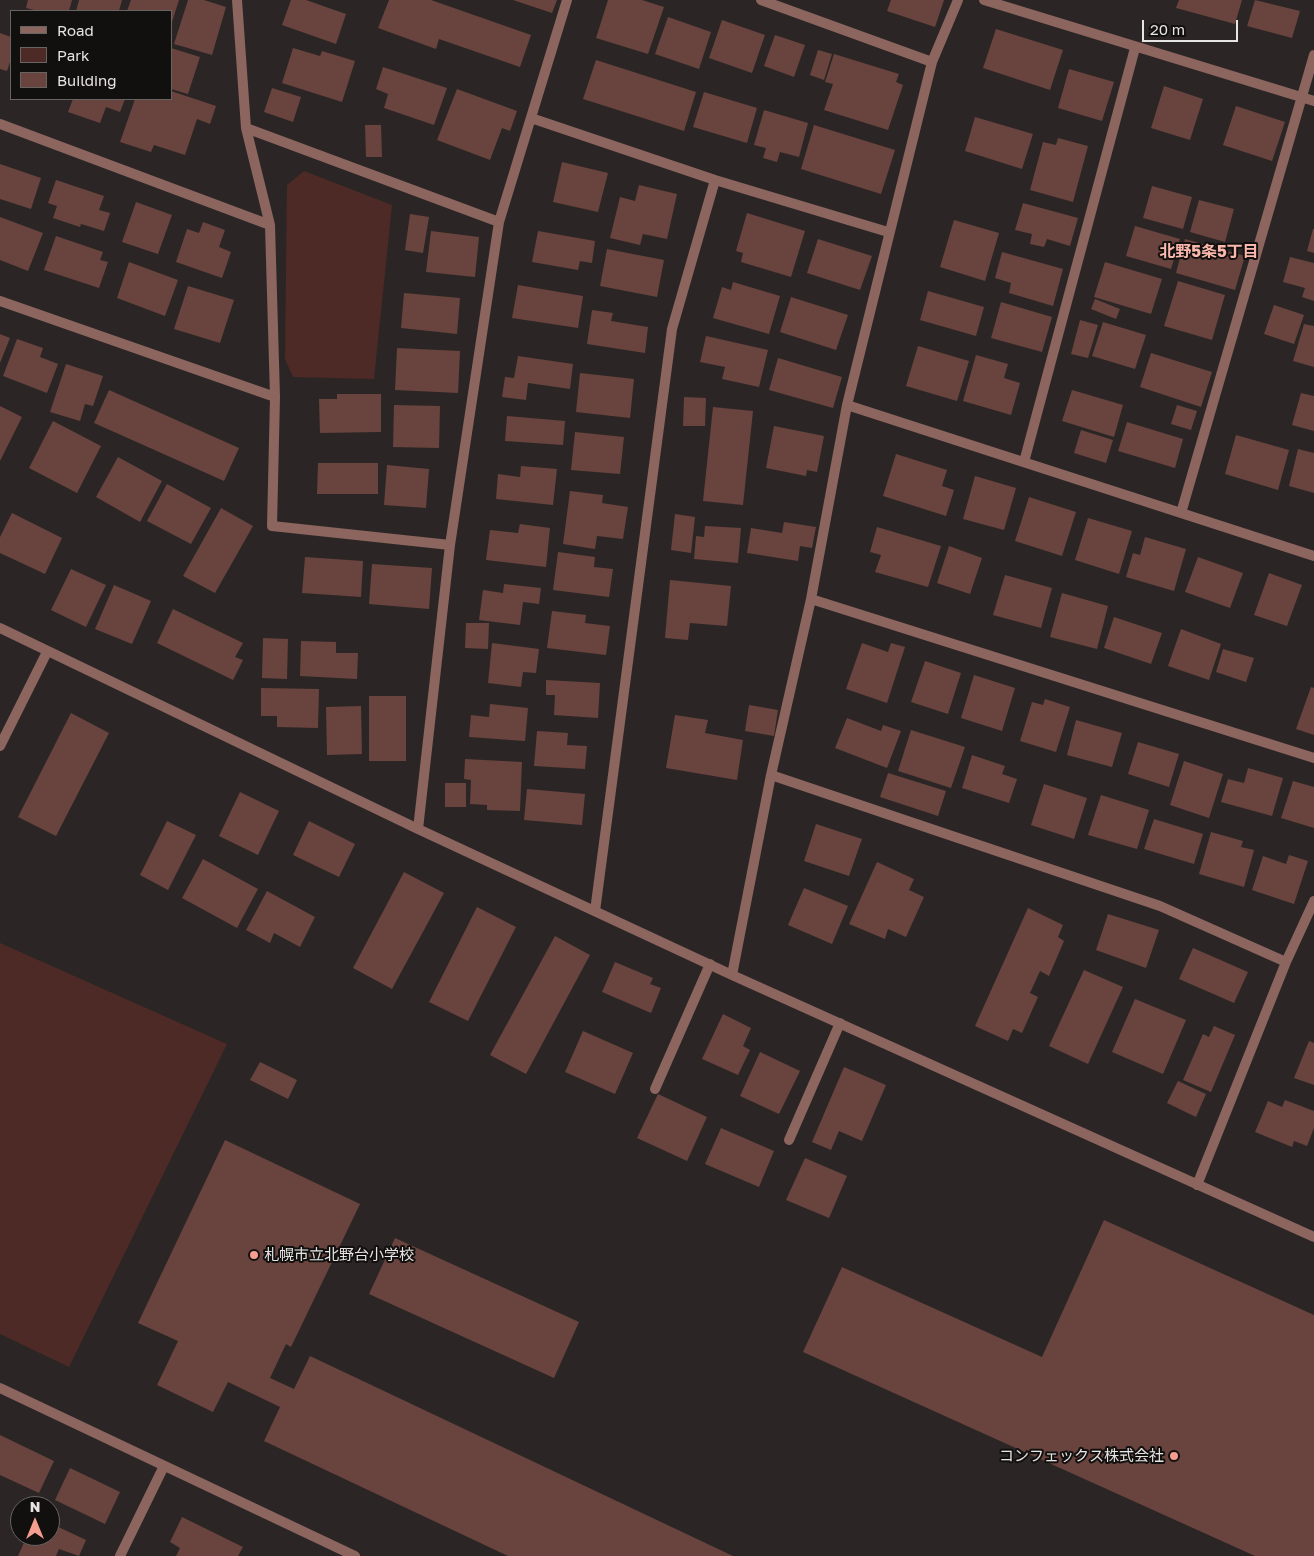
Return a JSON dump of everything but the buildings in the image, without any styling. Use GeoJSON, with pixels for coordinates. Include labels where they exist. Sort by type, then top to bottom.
{"type":"FeatureCollection","features":[{"type":"Feature","properties":{"kind":"street"},"geometry":{"type":"LineString","coordinates":[[238,0],[246,128],[270,225],[275,397],[272,526],[450,545]]}},
{"type":"Feature","properties":{"kind":"street"},"geometry":{"type":"LineString","coordinates":[[418,829],[450,545],[499,222],[567,0]]}},
{"type":"Feature","properties":{"kind":"street"},"geometry":{"type":"LineString","coordinates":[[732,975],[771,775],[811,598],[847,405],[888,232],[932,62],[958,0]]}},
{"type":"Feature","properties":{"kind":"street"},"geometry":{"type":"LineString","coordinates":[[984,0],[1135,48],[1314,101]]}},
{"type":"Feature","properties":{"kind":"street"},"geometry":{"type":"LineString","coordinates":[[765,1],[932,62]]}},
{"type":"Feature","properties":{"kind":"street"},"geometry":{"type":"LineString","coordinates":[[1024,462],[1135,48]]}},
{"type":"Feature","properties":{"kind":"street"},"geometry":{"type":"LineString","coordinates":[[1181,513],[1314,55]]}},
{"type":"Feature","properties":{"kind":"street"},"geometry":{"type":"LineString","coordinates":[[531,118],[715,180],[888,232]]}},
{"type":"Feature","properties":{"kind":"street"},"geometry":{"type":"LineString","coordinates":[[0,124],[270,225]]}},
{"type":"Feature","properties":{"kind":"street"},"geometry":{"type":"LineString","coordinates":[[246,128],[499,222]]}},
{"type":"Feature","properties":{"kind":"street"},"geometry":{"type":"LineString","coordinates":[[595,911],[672,330],[715,180]]}},
{"type":"Feature","properties":{"kind":"street"},"geometry":{"type":"LineString","coordinates":[[0,301],[275,397]]}},
{"type":"Feature","properties":{"kind":"street"},"geometry":{"type":"LineString","coordinates":[[847,405],[1314,556]]}},
{"type":"Feature","properties":{"kind":"street"},"geometry":{"type":"LineString","coordinates":[[811,598],[1314,758]]}},
{"type":"Feature","properties":{"kind":"street"},"geometry":{"type":"LineString","coordinates":[[0,628],[418,829],[732,975],[1314,1237]]}},
{"type":"Feature","properties":{"kind":"street"},"geometry":{"type":"LineString","coordinates":[[0,746],[47,652]]}},
{"type":"Feature","properties":{"kind":"street"},"geometry":{"type":"LineString","coordinates":[[771,775],[1160,906],[1286,962]]}},
{"type":"Feature","properties":{"kind":"street"},"geometry":{"type":"LineString","coordinates":[[1198,1184],[1286,962],[1314,901]]}},
{"type":"Feature","properties":{"kind":"street"},"geometry":{"type":"LineString","coordinates":[[655,1089],[710,964]]}},
{"type":"Feature","properties":{"kind":"street"},"geometry":{"type":"LineString","coordinates":[[789,1140],[840,1023]]}},
{"type":"Feature","properties":{"kind":"street"},"geometry":{"type":"LineString","coordinates":[[0,1388],[350,1555]]}},
{"type":"Feature","properties":{"kind":"street"},"geometry":{"type":"LineString","coordinates":[[120,1556],[164,1466]]}},
{"type":"Feature","properties":{"kind":"green space"},"geometry":{"type":"Polygon","coordinates":[[[304,171],[392,205],[374,379],[293,377],[285,359],[287,185],[304,171]]]}},
{"type":"Feature","properties":{"kind":"green space"},"geometry":{"type":"Polygon","coordinates":[[[0,943],[227,1044],[69,1367],[0,1334],[0,943]]]}},
{"type":"Feature","properties":{"kind":"place","name":"札幌市立北野台小学校"},"geometry":{"type":"Point","coordinates":[254,1255]}},
{"type":"Feature","properties":{"kind":"place","name":"コンフェックス株式会社"},"geometry":{"type":"Point","coordinates":[1174,1456]}},
{"type":"Feature","properties":{"kind":"district","name":"北野5条5丁目"},"geometry":{"type":"Point","coordinates":[1209,252]}}]}
